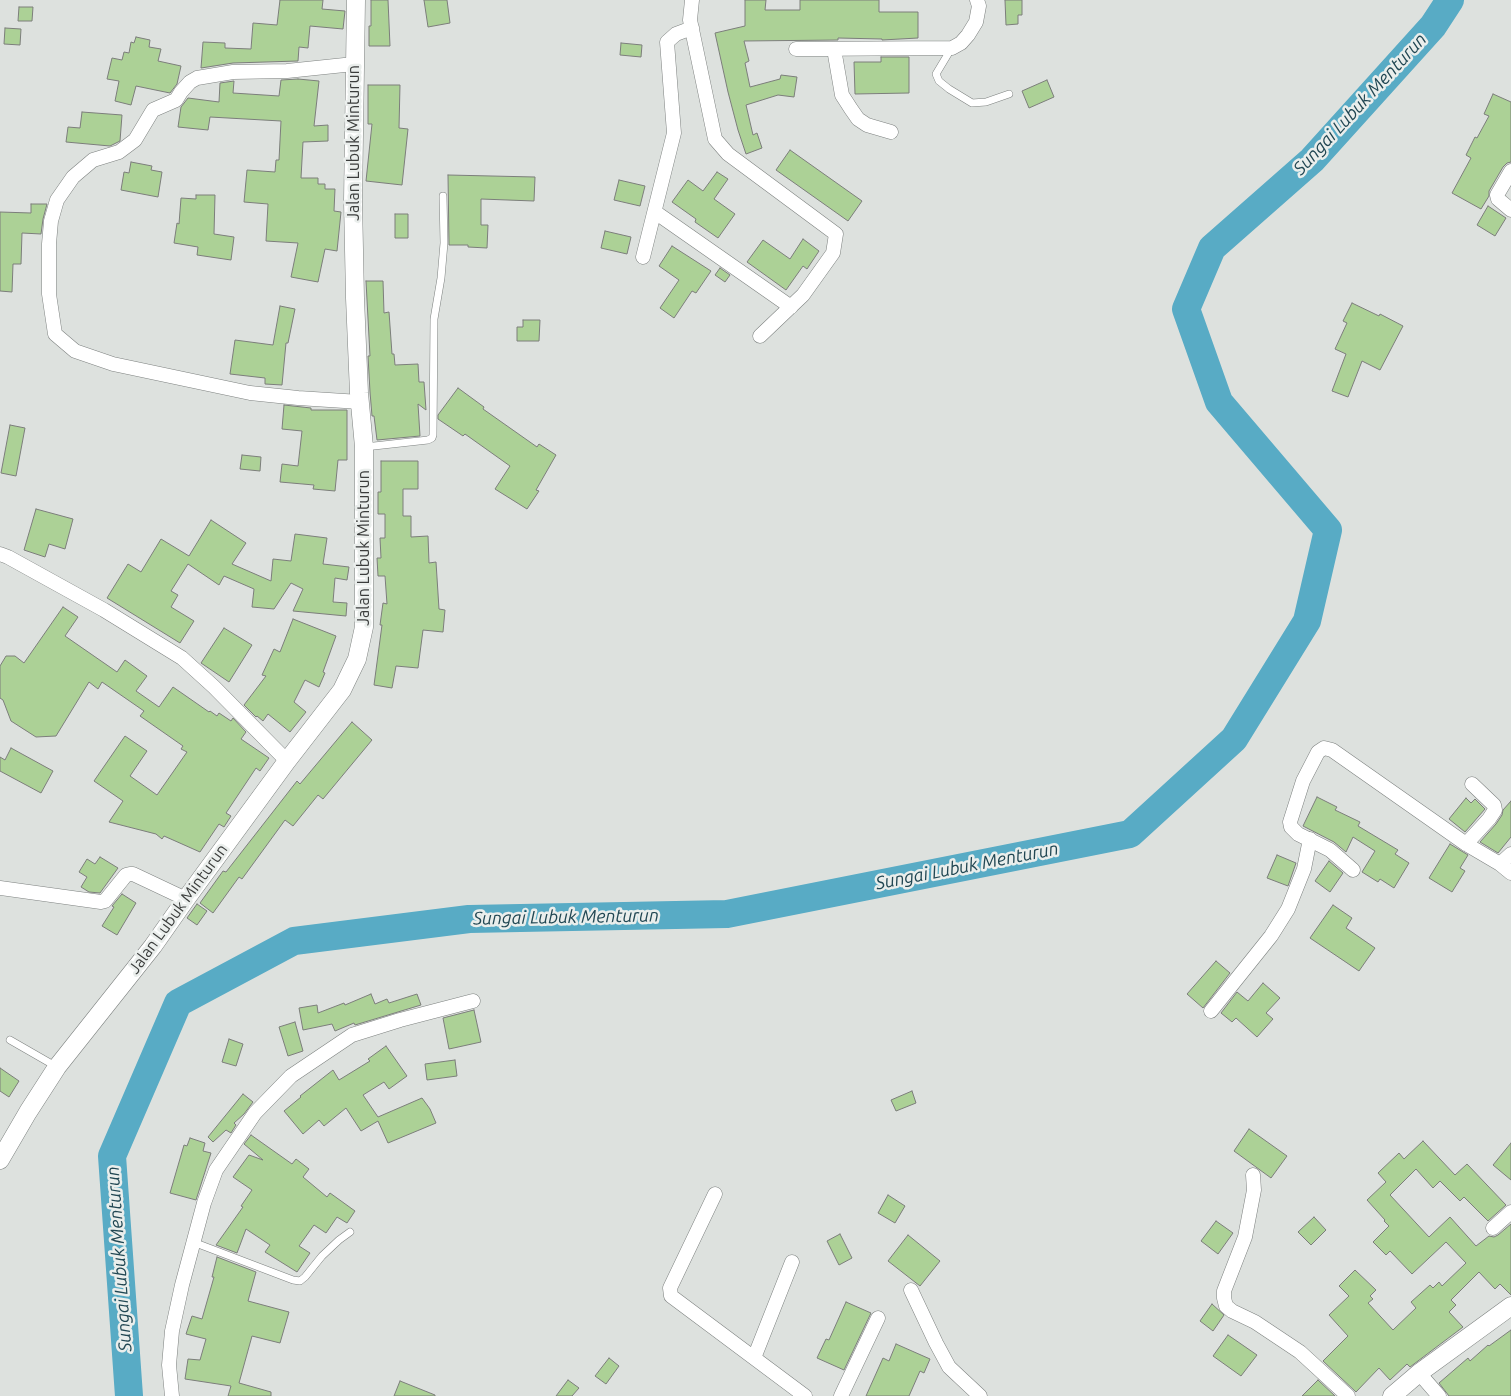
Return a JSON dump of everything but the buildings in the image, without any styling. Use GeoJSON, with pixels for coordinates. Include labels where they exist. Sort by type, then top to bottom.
{"type":"FeatureCollection","features":[{"type":"Feature","properties":{"kind":"street","name":"Jalan Lubuk Minturun"},"geometry":{"type":"LineString","coordinates":[[0,1160],[57,1067],[153,946],[287,761],[342,690],[356,659],[364,628],[364,448],[355,298],[353,211],[356,0]]}},
{"type":"Feature","properties":{"kind":"street"},"geometry":{"type":"LineString","coordinates":[[692,0],[690,20],[715,139],[728,154],[836,234],[833,253],[803,295],[760,336]]}},
{"type":"Feature","properties":{"kind":"street"},"geometry":{"type":"LineString","coordinates":[[796,50],[952,48],[961,43],[976,22],[979,6],[977,0]]}},
{"type":"Feature","properties":{"kind":"street"},"geometry":{"type":"LineString","coordinates":[[643,257],[674,133],[667,42],[676,34],[692,28]]}},
{"type":"Feature","properties":{"kind":"street"},"geometry":{"type":"LineString","coordinates":[[834,49],[842,94],[851,109],[858,119],[890,132]]}},
{"type":"Feature","properties":{"kind":"street"},"geometry":{"type":"LineString","coordinates":[[354,64],[287,71],[233,72],[197,78],[190,82],[176,100],[153,110],[135,140],[118,152],[93,160],[73,177],[57,200],[51,221],[48,294],[55,334],[75,351],[113,364],[250,393],[360,402]]}},
{"type":"Feature","properties":{"kind":"street"},"geometry":{"type":"LineString","coordinates":[[1511,171],[1497,195],[1498,199],[1511,210]]}},
{"type":"Feature","properties":{"kind":"street"},"geometry":{"type":"LineString","coordinates":[[654,212],[791,307]]}},
{"type":"Feature","properties":{"kind":"street"},"geometry":{"type":"LineString","coordinates":[[0,554],[104,610],[182,658],[214,687],[287,761]]}},
{"type":"Feature","properties":{"kind":"street"},"geometry":{"type":"LineString","coordinates":[[1353,870],[1330,850],[1296,833],[1291,827],[1290,822],[1303,781],[1318,752],[1324,748],[1332,750],[1466,844],[1506,868],[1511,854]]}},
{"type":"Feature","properties":{"kind":"street"},"geometry":{"type":"LineString","coordinates":[[1466,844],[1495,810],[1494,805],[1472,784]]}},
{"type":"Feature","properties":{"kind":"street"},"geometry":{"type":"LineString","coordinates":[[1211,1011],[1271,936],[1288,909],[1304,869],[1310,839]]}},
{"type":"Feature","properties":{"kind":"street"},"geometry":{"type":"LineString","coordinates":[[0,888],[101,902],[105,901],[126,875],[133,874],[186,899]]}},
{"type":"Feature","properties":{"kind":"street"},"geometry":{"type":"LineString","coordinates":[[172,1396],[169,1365],[172,1331],[204,1203],[216,1170],[255,1113],[291,1076],[352,1035],[473,1001]]}},
{"type":"Feature","properties":{"kind":"street"},"geometry":{"type":"LineString","coordinates":[[1253,1174],[1254,1190],[1245,1236],[1224,1290],[1226,1306],[1255,1322],[1300,1352],[1348,1396]]}},
{"type":"Feature","properties":{"kind":"street"},"geometry":{"type":"LineString","coordinates":[[715,1194],[670,1288],[670,1294],[806,1396]]}},
{"type":"Feature","properties":{"kind":"street"},"geometry":{"type":"LineString","coordinates":[[1493,1228],[1511,1212]]}},
{"type":"Feature","properties":{"kind":"street"},"geometry":{"type":"LineString","coordinates":[[754,1358],[792,1262]]}},
{"type":"Feature","properties":{"kind":"street"},"geometry":{"type":"LineString","coordinates":[[911,1290],[936,1344],[949,1366],[980,1396]]}},
{"type":"Feature","properties":{"kind":"street"},"geometry":{"type":"LineString","coordinates":[[1392,1396],[1419,1373],[1511,1306]]}},
{"type":"Feature","properties":{"kind":"street"},"geometry":{"type":"LineString","coordinates":[[841,1396],[878,1318]]}},
{"type":"Feature","properties":{"kind":"street"},"geometry":{"type":"LineString","coordinates":[[1419,1373],[1439,1396]]}},
{"type":"Feature","properties":{"kind":"lane"},"geometry":{"type":"LineString","coordinates":[[952,48],[936,74],[939,81],[972,103],[986,102],[1008,94]]}},
{"type":"Feature","properties":{"kind":"lane"},"geometry":{"type":"LineString","coordinates":[[364,448],[428,440],[433,435],[434,320],[441,278],[444,242],[443,196]]}},
{"type":"Feature","properties":{"kind":"lane"},"geometry":{"type":"LineString","coordinates":[[10,1040],[57,1067]]}},
{"type":"Feature","properties":{"kind":"lane"},"geometry":{"type":"LineString","coordinates":[[194,1242],[300,1281],[306,1277],[322,1256],[338,1240],[350,1232]]}},
{"type":"Feature","properties":{"kind":"waterway","name":"Sungai Lubuk Menturun"},"geometry":{"type":"LineString","coordinates":[[129,1396],[112,1156],[178,1003],[294,941],[469,919],[727,914],[1130,834],[1234,739],[1307,621],[1328,530],[1219,402],[1186,309],[1212,248],[1312,160],[1433,26],[1450,0]]}}]}
